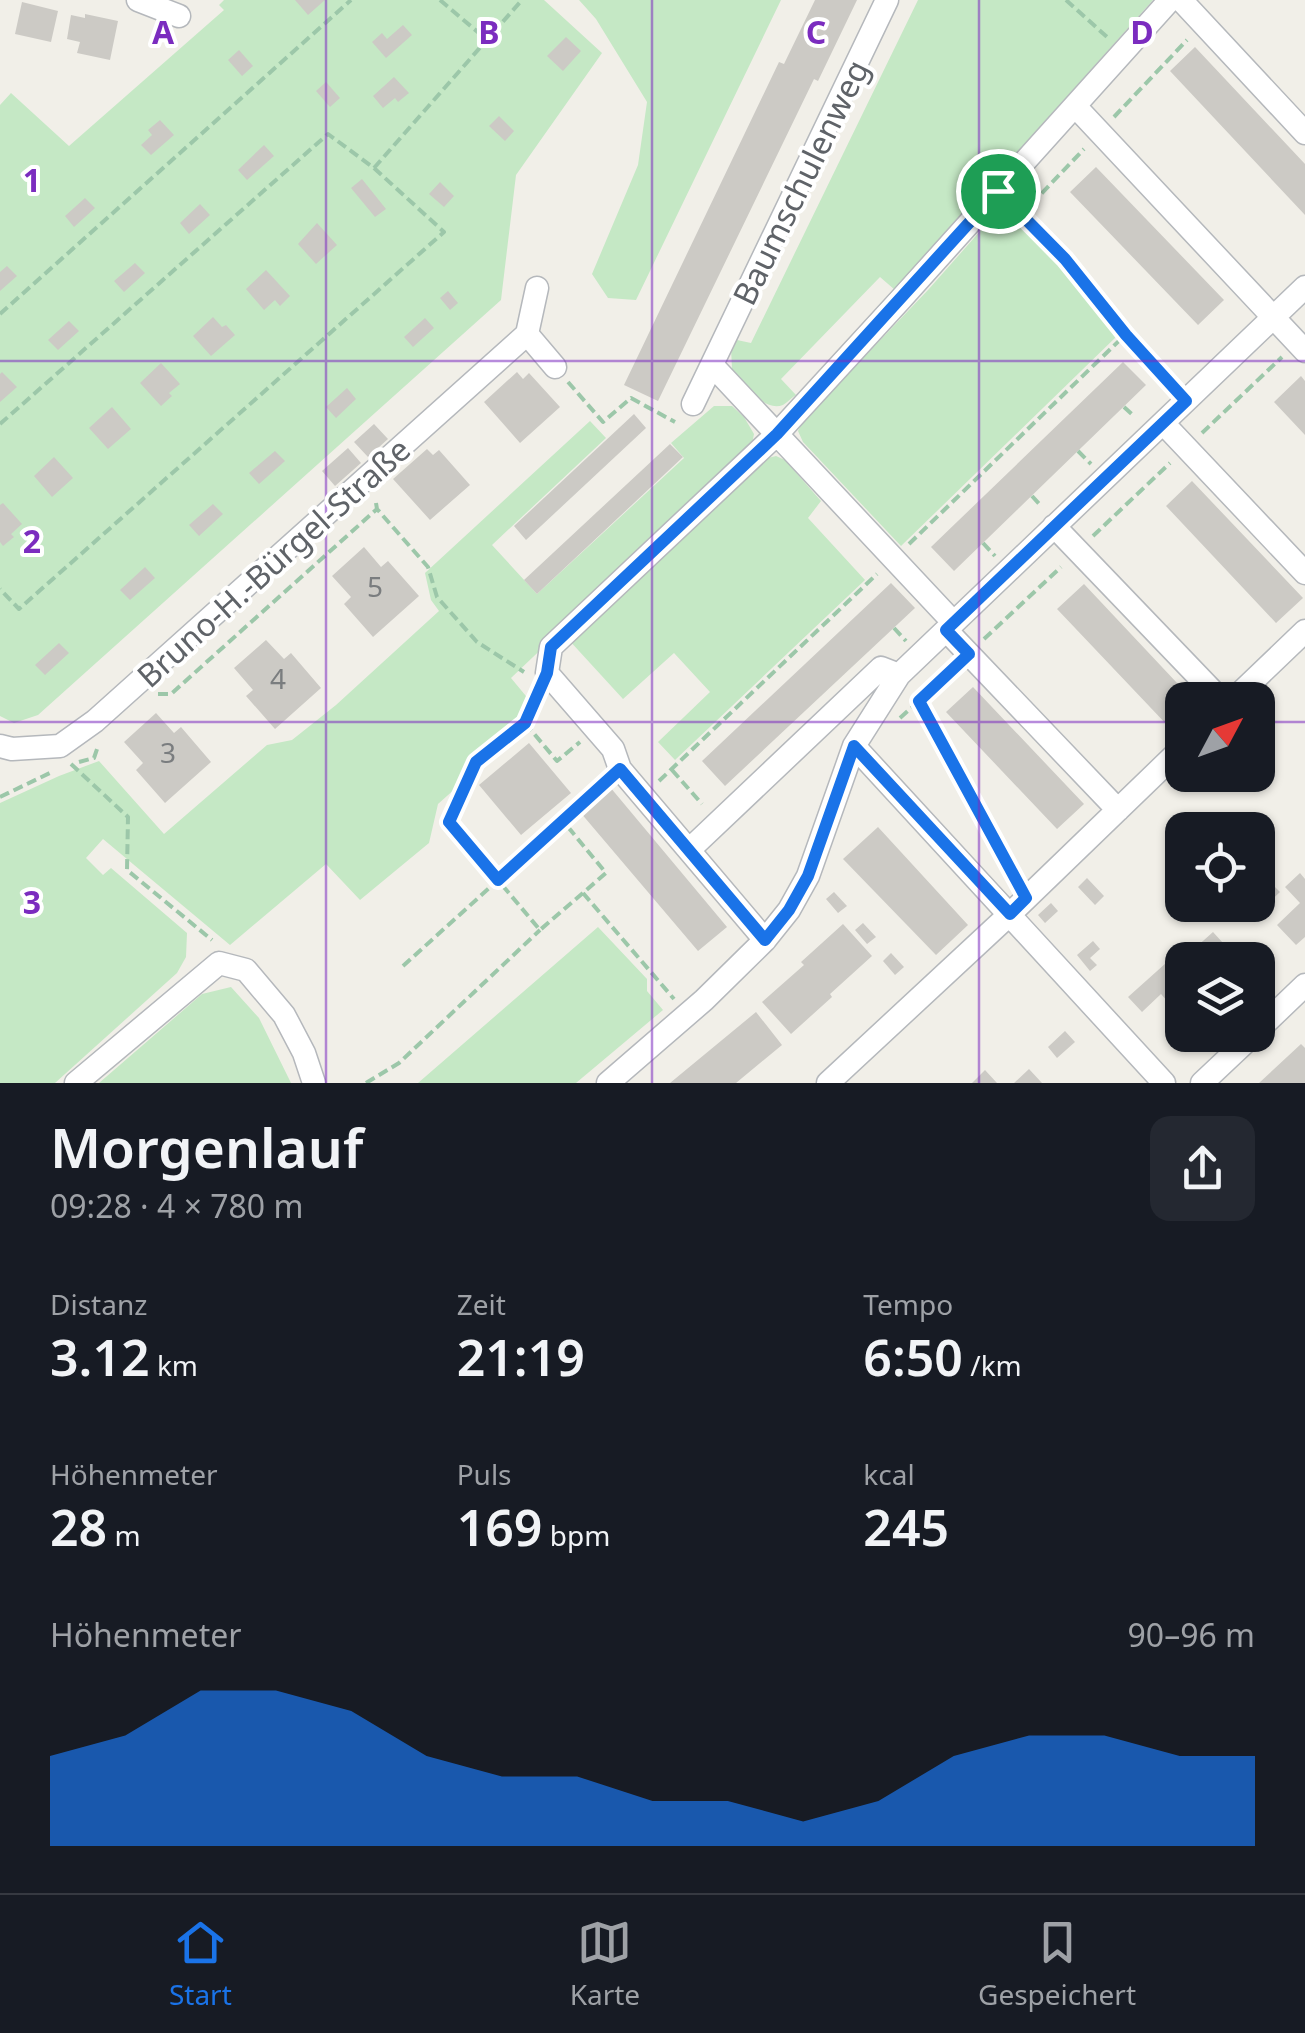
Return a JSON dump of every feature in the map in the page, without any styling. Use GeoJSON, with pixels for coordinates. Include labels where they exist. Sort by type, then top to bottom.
{"type":"FeatureCollection","features":[{"type":"Feature","properties":{"kind":"street"},"geometry":{"type":"LineString","coordinates":[[138,0],[180,16]]}},
{"type":"Feature","properties":{"kind":"street","name":"Baumschulenweg"},"geometry":{"type":"LineString","coordinates":[[693,404],[887,0]]}},
{"type":"Feature","properties":{"kind":"street"},"geometry":{"type":"LineString","coordinates":[[765,940],[620,769],[614,749],[596,728],[536,673],[551,647],[777,434],[1170,0]]}},
{"type":"Feature","properties":{"kind":"street"},"geometry":{"type":"LineString","coordinates":[[1181,0],[1305,133]]}},
{"type":"Feature","properties":{"kind":"street"},"geometry":{"type":"LineString","coordinates":[[1075,106],[1301,347]]}},
{"type":"Feature","properties":{"kind":"street"},"geometry":{"type":"LineString","coordinates":[[608,1083],[765,940],[789,910],[808,876],[854,746],[898,675],[1305,287]]}},
{"type":"Feature","properties":{"kind":"street"},"geometry":{"type":"LineString","coordinates":[[537,288],[527,334],[555,366]]}},
{"type":"Feature","properties":{"kind":"street","name":"Bruno-H.-Bürgel-Straße"},"geometry":{"type":"LineString","coordinates":[[0,746],[60,746],[95,722],[527,334]]}},
{"type":"Feature","properties":{"kind":"street"},"geometry":{"type":"LineString","coordinates":[[712,365],[950,626],[969,654],[1118,810]]}},
{"type":"Feature","properties":{"kind":"street"},"geometry":{"type":"LineString","coordinates":[[1162,422],[1305,573]]}},
{"type":"Feature","properties":{"kind":"street"},"geometry":{"type":"LineString","coordinates":[[1054,526],[1203,682]]}},
{"type":"Feature","properties":{"kind":"street"},"geometry":{"type":"LineString","coordinates":[[1252,682],[1305,630]]}},
{"type":"Feature","properties":{"kind":"street"},"geometry":{"type":"LineString","coordinates":[[689,850],[881,668],[898,675]]}},
{"type":"Feature","properties":{"kind":"street"},"geometry":{"type":"LineString","coordinates":[[854,746],[1018,906],[1164,1083]]}},
{"type":"Feature","properties":{"kind":"street"},"geometry":{"type":"LineString","coordinates":[[828,1083],[1165,764]]}},
{"type":"Feature","properties":{"kind":"street"},"geometry":{"type":"LineString","coordinates":[[76,1083],[220,963],[246,970],[284,1015],[314,1083]]}},
{"type":"Feature","properties":{"kind":"street"},"geometry":{"type":"LineString","coordinates":[[1275,1014],[1305,986]]}},
{"type":"Feature","properties":{"kind":"street"},"geometry":{"type":"LineString","coordinates":[[1202,1083],[1235,1052]]}},
{"type":"Feature","properties":{"kind":"path"},"geometry":{"type":"LineString","coordinates":[[0,314],[351,0]]}},
{"type":"Feature","properties":{"kind":"path"},"geometry":{"type":"LineString","coordinates":[[440,0],[486,39]]}},
{"type":"Feature","properties":{"kind":"path"},"geometry":{"type":"LineString","coordinates":[[374,168],[522,0]]}},
{"type":"Feature","properties":{"kind":"path"},"geometry":{"type":"LineString","coordinates":[[1066,0],[1124,52]]}},
{"type":"Feature","properties":{"kind":"path"},"geometry":{"type":"LineString","coordinates":[[0,424],[328,134],[374,168],[444,232],[20,609],[0,590]]}},
{"type":"Feature","properties":{"kind":"path"},"geometry":{"type":"LineString","coordinates":[[998,191],[1065,259],[1186,401]]}},
{"type":"Feature","properties":{"kind":"path"},"geometry":{"type":"LineString","coordinates":[[898,720],[1186,448],[1301,347]]}},
{"type":"Feature","properties":{"kind":"path"},"geometry":{"type":"LineString","coordinates":[[555,366],[603,422],[631,398],[675,422]]}},
{"type":"Feature","properties":{"kind":"path"},"geometry":{"type":"LineString","coordinates":[[372,473],[377,509],[428,567],[437,596],[477,642],[536,673],[525,723],[476,762],[449,822],[540,930]]}},
{"type":"Feature","properties":{"kind":"path"},"geometry":{"type":"LineString","coordinates":[[154,694],[170,694],[377,509]]}},
{"type":"Feature","properties":{"kind":"path"},"geometry":{"type":"LineString","coordinates":[[919,701],[1018,906]]}},
{"type":"Feature","properties":{"kind":"path"},"geometry":{"type":"LineString","coordinates":[[525,723],[558,762],[596,728]]}},
{"type":"Feature","properties":{"kind":"path"},"geometry":{"type":"LineString","coordinates":[[100,742],[94,758],[71,763],[128,817],[127,870],[216,944],[220,963]]}},
{"type":"Feature","properties":{"kind":"path"},"geometry":{"type":"LineString","coordinates":[[403,966],[620,769]]}},
{"type":"Feature","properties":{"kind":"path"},"geometry":{"type":"LineString","coordinates":[[672,770],[718,822]]}},
{"type":"Feature","properties":{"kind":"path"},"geometry":{"type":"LineString","coordinates":[[0,797],[53,772]]}},
{"type":"Feature","properties":{"kind":"path"},"geometry":{"type":"LineString","coordinates":[[366,1083],[400,1063],[606,872],[562,821]]}},
{"type":"Feature","properties":{"kind":"path"},"geometry":{"type":"LineString","coordinates":[[583,892],[687,1014]]}},
{"type":"Feature","properties":{"kind":"green space"},"geometry":{"type":"Polygon","coordinates":[[[224,0],[544,0],[602,53],[516,175],[501,300],[38,715],[14,723],[0,716],[0,105],[11,93],[69,146],[224,10],[219,5],[224,0]]]}},
{"type":"Feature","properties":{"kind":"green space"},"geometry":{"type":"Polygon","coordinates":[[[579,0],[781,0],[636,300],[608,298],[592,274],[638,165],[647,102],[596,19],[579,0]]]}},
{"type":"Feature","properties":{"kind":"green space"},"geometry":{"type":"Polygon","coordinates":[[[918,0],[1153,0],[895,290],[880,277],[781,379],[796,395],[783,405],[768,405],[732,369],[731,348],[737,340],[751,343],[918,0]]]}},
{"type":"Feature","properties":{"kind":"green space"},"geometry":{"type":"Polygon","coordinates":[[[1005,203],[1060,262],[1116,337],[901,546],[803,442],[798,431],[802,422],[1005,203]]]}},
{"type":"Feature","properties":{"kind":"green space"},"geometry":{"type":"Polygon","coordinates":[[[714,406],[732,406],[744,417],[754,434],[751,449],[511,678],[540,713],[438,804],[429,843],[360,900],[326,864],[230,945],[103,839],[86,858],[103,875],[111,868],[187,933],[186,957],[177,973],[55,1083],[0,1083],[0,803],[99,761],[164,834],[267,745],[292,740],[336,705],[439,611],[431,600],[425,573],[590,421],[606,438],[492,545],[537,594],[684,458],[671,443],[714,406]]]}},
{"type":"Feature","properties":{"kind":"green space"},"geometry":{"type":"Polygon","coordinates":[[[776,456],[785,460],[821,501],[808,518],[865,580],[675,760],[658,742],[710,692],[674,653],[623,699],[568,639],[760,460],[776,456]]]}},
{"type":"Feature","properties":{"kind":"green space"},"geometry":{"type":"Polygon","coordinates":[[[598,927],[647,979],[647,991],[663,1010],[576,1083],[418,1083],[598,927]]]}},
{"type":"Feature","properties":{"kind":"green space"},"geometry":{"type":"Polygon","coordinates":[[[231,987],[259,1018],[291,1083],[99,1083],[202,994],[231,987]]]}},
{"type":"Feature","properties":{"kind":"building"},"geometry":{"type":"Polygon","coordinates":[[[295,0],[325,0],[308,15],[295,0]]]}},
{"type":"Feature","properties":{"kind":"building"},"geometry":{"type":"Polygon","coordinates":[[[815,0],[857,0],[818,81],[814,79],[658,401],[624,385],[779,62],[784,64],[815,0]]]}},
{"type":"Feature","properties":{"kind":"building"},"geometry":{"type":"Polygon","coordinates":[[[22,2],[58,11],[51,42],[15,34],[22,2]]]}},
{"type":"Feature","properties":{"kind":"building"},"geometry":{"type":"Polygon","coordinates":[[[85,14],[118,21],[110,60],[77,53],[80,42],[67,39],[71,15],[85,18],[85,14]]]}},
{"type":"Feature","properties":{"kind":"building"},"geometry":{"type":"Polygon","coordinates":[[[403,25],[412,35],[386,58],[372,42],[382,33],[387,39],[403,25]]]}},
{"type":"Feature","properties":{"kind":"building"},"geometry":{"type":"Polygon","coordinates":[[[566,37],[581,51],[563,71],[547,56],[566,37]]]}},
{"type":"Feature","properties":{"kind":"building"},"geometry":{"type":"Polygon","coordinates":[[[1195,47],[1305,164],[1305,215],[1170,71],[1195,47]]]}},
{"type":"Feature","properties":{"kind":"building"},"geometry":{"type":"Polygon","coordinates":[[[239,50],[253,66],[242,76],[228,60],[239,50]]]}},
{"type":"Feature","properties":{"kind":"building"},"geometry":{"type":"Polygon","coordinates":[[[394,77],[409,93],[383,108],[373,96],[394,77]]]}},
{"type":"Feature","properties":{"kind":"building"},"geometry":{"type":"Polygon","coordinates":[[[326,82],[340,98],[330,107],[316,91],[326,82]]]}},
{"type":"Feature","properties":{"kind":"building"},"geometry":{"type":"Polygon","coordinates":[[[499,116],[514,131],[505,141],[489,126],[499,116]]]}},
{"type":"Feature","properties":{"kind":"building"},"geometry":{"type":"Polygon","coordinates":[[[160,120],[174,135],[151,155],[141,145],[152,135],[148,130],[160,120]]]}},
{"type":"Feature","properties":{"kind":"building"},"geometry":{"type":"Polygon","coordinates":[[[264,145],[274,156],[247,180],[238,170],[264,145]]]}},
{"type":"Feature","properties":{"kind":"building"},"geometry":{"type":"Polygon","coordinates":[[[1096,167],[1224,300],[1198,325],[1070,192],[1096,167]]]}},
{"type":"Feature","properties":{"kind":"building"},"geometry":{"type":"Polygon","coordinates":[[[362,179],[386,209],[375,217],[351,188],[362,179]]]}},
{"type":"Feature","properties":{"kind":"building"},"geometry":{"type":"Polygon","coordinates":[[[440,182],[454,196],[444,207],[429,194],[440,182]]]}},
{"type":"Feature","properties":{"kind":"building"},"geometry":{"type":"Polygon","coordinates":[[[85,198],[95,208],[74,227],[65,216],[85,198]]]}},
{"type":"Feature","properties":{"kind":"building"},"geometry":{"type":"Polygon","coordinates":[[[200,204],[210,215],[189,234],[180,223],[200,204]]]}},
{"type":"Feature","properties":{"kind":"building"},"geometry":{"type":"Polygon","coordinates":[[[317,223],[337,245],[316,264],[298,244],[317,223]]]}},
{"type":"Feature","properties":{"kind":"building"},"geometry":{"type":"Polygon","coordinates":[[[135,263],[145,273],[124,292],[114,281],[135,263]]]}},
{"type":"Feature","properties":{"kind":"building"},"geometry":{"type":"Polygon","coordinates":[[[7,266],[17,276],[0,291],[0,272],[7,266]]]}},
{"type":"Feature","properties":{"kind":"building"},"geometry":{"type":"Polygon","coordinates":[[[266,270],[290,296],[280,306],[275,300],[264,310],[246,289],[266,270]]]}},
{"type":"Feature","properties":{"kind":"building"},"geometry":{"type":"Polygon","coordinates":[[[448,291],[458,303],[450,310],[440,298],[448,291]]]}},
{"type":"Feature","properties":{"kind":"building"},"geometry":{"type":"Polygon","coordinates":[[[213,317],[235,335],[211,356],[193,336],[213,317]]]}},
{"type":"Feature","properties":{"kind":"building"},"geometry":{"type":"Polygon","coordinates":[[[425,318],[434,328],[413,347],[404,337],[425,318]]]}},
{"type":"Feature","properties":{"kind":"building"},"geometry":{"type":"Polygon","coordinates":[[[69,321],[79,331],[58,350],[48,340],[69,321]]]}},
{"type":"Feature","properties":{"kind":"building"},"geometry":{"type":"Polygon","coordinates":[[[1123,362],[1146,385],[954,571],[931,547],[1123,362]]]}},
{"type":"Feature","properties":{"kind":"building"},"geometry":{"type":"Polygon","coordinates":[[[161,363],[180,384],[161,406],[140,383],[161,363]]]}},
{"type":"Feature","properties":{"kind":"building"},"geometry":{"type":"Polygon","coordinates":[[[517,372],[523,379],[529,373],[560,407],[520,443],[484,402],[517,372]]]}},
{"type":"Feature","properties":{"kind":"building"},"geometry":{"type":"Polygon","coordinates":[[[0,374],[17,387],[0,402],[0,374]]]}},
{"type":"Feature","properties":{"kind":"building"},"geometry":{"type":"Polygon","coordinates":[[[1301,376],[1305,381],[1305,435],[1274,402],[1301,376]]]}},
{"type":"Feature","properties":{"kind":"building"},"geometry":{"type":"Polygon","coordinates":[[[347,388],[356,399],[336,418],[326,407],[347,388]]]}},
{"type":"Feature","properties":{"kind":"building"},"geometry":{"type":"Polygon","coordinates":[[[112,407],[131,429],[108,449],[89,428],[112,407]]]}},
{"type":"Feature","properties":{"kind":"building"},"geometry":{"type":"Polygon","coordinates":[[[634,414],[646,428],[526,540],[514,526],[634,414]]]}},
{"type":"Feature","properties":{"kind":"building"},"geometry":{"type":"Polygon","coordinates":[[[374,424],[388,439],[368,457],[354,442],[374,424]]]}},
{"type":"Feature","properties":{"kind":"building"},"geometry":{"type":"Polygon","coordinates":[[[670,444],[683,457],[537,594],[524,580],[670,444]]]}},
{"type":"Feature","properties":{"kind":"building"},"geometry":{"type":"Polygon","coordinates":[[[348,448],[361,463],[335,486],[322,471],[348,448]]]}},
{"type":"Feature","properties":{"kind":"building"},"geometry":{"type":"Polygon","coordinates":[[[427,449],[433,455],[439,450],[470,485],[430,520],[393,479],[427,449]]]}},
{"type":"Feature","properties":{"kind":"building"},"geometry":{"type":"Polygon","coordinates":[[[275,451],[285,461],[259,484],[249,473],[275,451]]]}},
{"type":"Feature","properties":{"kind":"building"},"geometry":{"type":"Polygon","coordinates":[[[54,457],[73,478],[52,497],[34,476],[54,457]]]}},
{"type":"Feature","properties":{"kind":"building"},"geometry":{"type":"Polygon","coordinates":[[[1192,481],[1303,598],[1276,623],[1166,506],[1192,481]]]}},
{"type":"Feature","properties":{"kind":"building"},"geometry":{"type":"Polygon","coordinates":[[[3,503],[22,524],[3,546],[0,505],[3,503]]]}},
{"type":"Feature","properties":{"kind":"building"},"geometry":{"type":"Polygon","coordinates":[[[213,504],[223,514],[199,536],[189,525],[213,504]]]}},
{"type":"Feature","properties":{"kind":"building"},"geometry":{"type":"Polygon","coordinates":[[[364,547],[381,567],[388,561],[419,596],[373,637],[344,604],[351,597],[332,576],[364,547]]]}},
{"type":"Feature","properties":{"kind":"building"},"geometry":{"type":"Polygon","coordinates":[[[145,567],[155,578],[130,600],[120,590],[145,567]]]}},
{"type":"Feature","properties":{"kind":"building"},"geometry":{"type":"Polygon","coordinates":[[[891,583],[915,608],[725,786],[702,761],[891,583]]]}},
{"type":"Feature","properties":{"kind":"building"},"geometry":{"type":"Polygon","coordinates":[[[1084,584],[1176,682],[1165,682],[1165,723],[1057,609],[1084,584]]]}},
{"type":"Feature","properties":{"kind":"building"},"geometry":{"type":"Polygon","coordinates":[[[266,640],[284,659],[291,653],[321,688],[275,729],[246,696],[253,690],[234,668],[266,640]]]}},
{"type":"Feature","properties":{"kind":"building"},"geometry":{"type":"Polygon","coordinates":[[[59,643],[69,653],[45,675],[35,665],[59,643]]]}},
{"type":"Feature","properties":{"kind":"building"},"geometry":{"type":"Polygon","coordinates":[[[973,687],[1084,804],[1057,829],[946,712],[973,687]]]}},
{"type":"Feature","properties":{"kind":"building"},"geometry":{"type":"Polygon","coordinates":[[[156,713],[174,733],[181,727],[211,762],[165,803],[136,770],[143,763],[124,742],[156,713]]]}},
{"type":"Feature","properties":{"kind":"building"},"geometry":{"type":"Polygon","coordinates":[[[529,743],[571,793],[521,835],[479,785],[529,743]]]}},
{"type":"Feature","properties":{"kind":"building"},"geometry":{"type":"Polygon","coordinates":[[[610,787],[727,927],[698,951],[580,812],[610,787]]]}},
{"type":"Feature","properties":{"kind":"building"},"geometry":{"type":"Polygon","coordinates":[[[878,827],[968,925],[936,955],[843,859],[878,827]]]}},
{"type":"Feature","properties":{"kind":"building"},"geometry":{"type":"Polygon","coordinates":[[[1300,873],[1305,879],[1305,937],[1296,945],[1277,925],[1300,903],[1285,887],[1300,873]]]}},
{"type":"Feature","properties":{"kind":"building"},"geometry":{"type":"Polygon","coordinates":[[[1087,878],[1104,896],[1095,905],[1078,887],[1087,878]]]}},
{"type":"Feature","properties":{"kind":"building"},"geometry":{"type":"Polygon","coordinates":[[[834,892],[847,906],[838,913],[826,899],[834,892]]]}},
{"type":"Feature","properties":{"kind":"building"},"geometry":{"type":"Polygon","coordinates":[[[1051,903],[1058,911],[1045,923],[1038,915],[1051,903]]]}},
{"type":"Feature","properties":{"kind":"building"},"geometry":{"type":"Polygon","coordinates":[[[863,923],[876,937],[867,944],[855,930],[863,923]]]}},
{"type":"Feature","properties":{"kind":"building"},"geometry":{"type":"Polygon","coordinates":[[[843,924],[872,956],[791,1034],[762,1002],[843,924]]]}},
{"type":"Feature","properties":{"kind":"building"},"geometry":{"type":"Polygon","coordinates":[[[1213,932],[1222,942],[1202,942],[1213,932]]]}},
{"type":"Feature","properties":{"kind":"building"},"geometry":{"type":"Polygon","coordinates":[[[1093,941],[1100,949],[1090,958],[1097,965],[1090,971],[1077,955],[1093,941]]]}},
{"type":"Feature","properties":{"kind":"building"},"geometry":{"type":"Polygon","coordinates":[[[891,953],[904,967],[895,975],[883,961],[891,953]]]}},
{"type":"Feature","properties":{"kind":"building"},"geometry":{"type":"Polygon","coordinates":[[[1165,964],[1165,998],[1161,994],[1142,1012],[1128,997],[1165,964]]]}},
{"type":"Feature","properties":{"kind":"building"},"geometry":{"type":"Polygon","coordinates":[[[756,1012],[782,1045],[736,1083],[670,1083],[756,1012]]]}},
{"type":"Feature","properties":{"kind":"building"},"geometry":{"type":"Polygon","coordinates":[[[1065,1031],[1075,1042],[1057,1058],[1048,1047],[1065,1031]]]}},
{"type":"Feature","properties":{"kind":"building"},"geometry":{"type":"Polygon","coordinates":[[[1301,1044],[1305,1048],[1305,1083],[1259,1083],[1301,1044]]]}},
{"type":"Feature","properties":{"kind":"building"},"geometry":{"type":"Polygon","coordinates":[[[1029,1069],[1042,1083],[1014,1083],[1029,1069]]]}},
{"type":"Feature","properties":{"kind":"building"},"geometry":{"type":"Polygon","coordinates":[[[985,1070],[997,1083],[972,1083],[985,1070]]]}},
{"type":"Feature","properties":{"kind":"route"},"geometry":{"type":"LineString","coordinates":[[998,191],[1065,259],[1186,401],[946,630],[969,654],[919,701],[1026,898],[1010,914],[854,746],[808,876],[789,910],[765,940],[620,769],[498,880],[449,822],[476,762],[525,723],[547,673],[551,647],[777,434],[998,191]]}}]}
